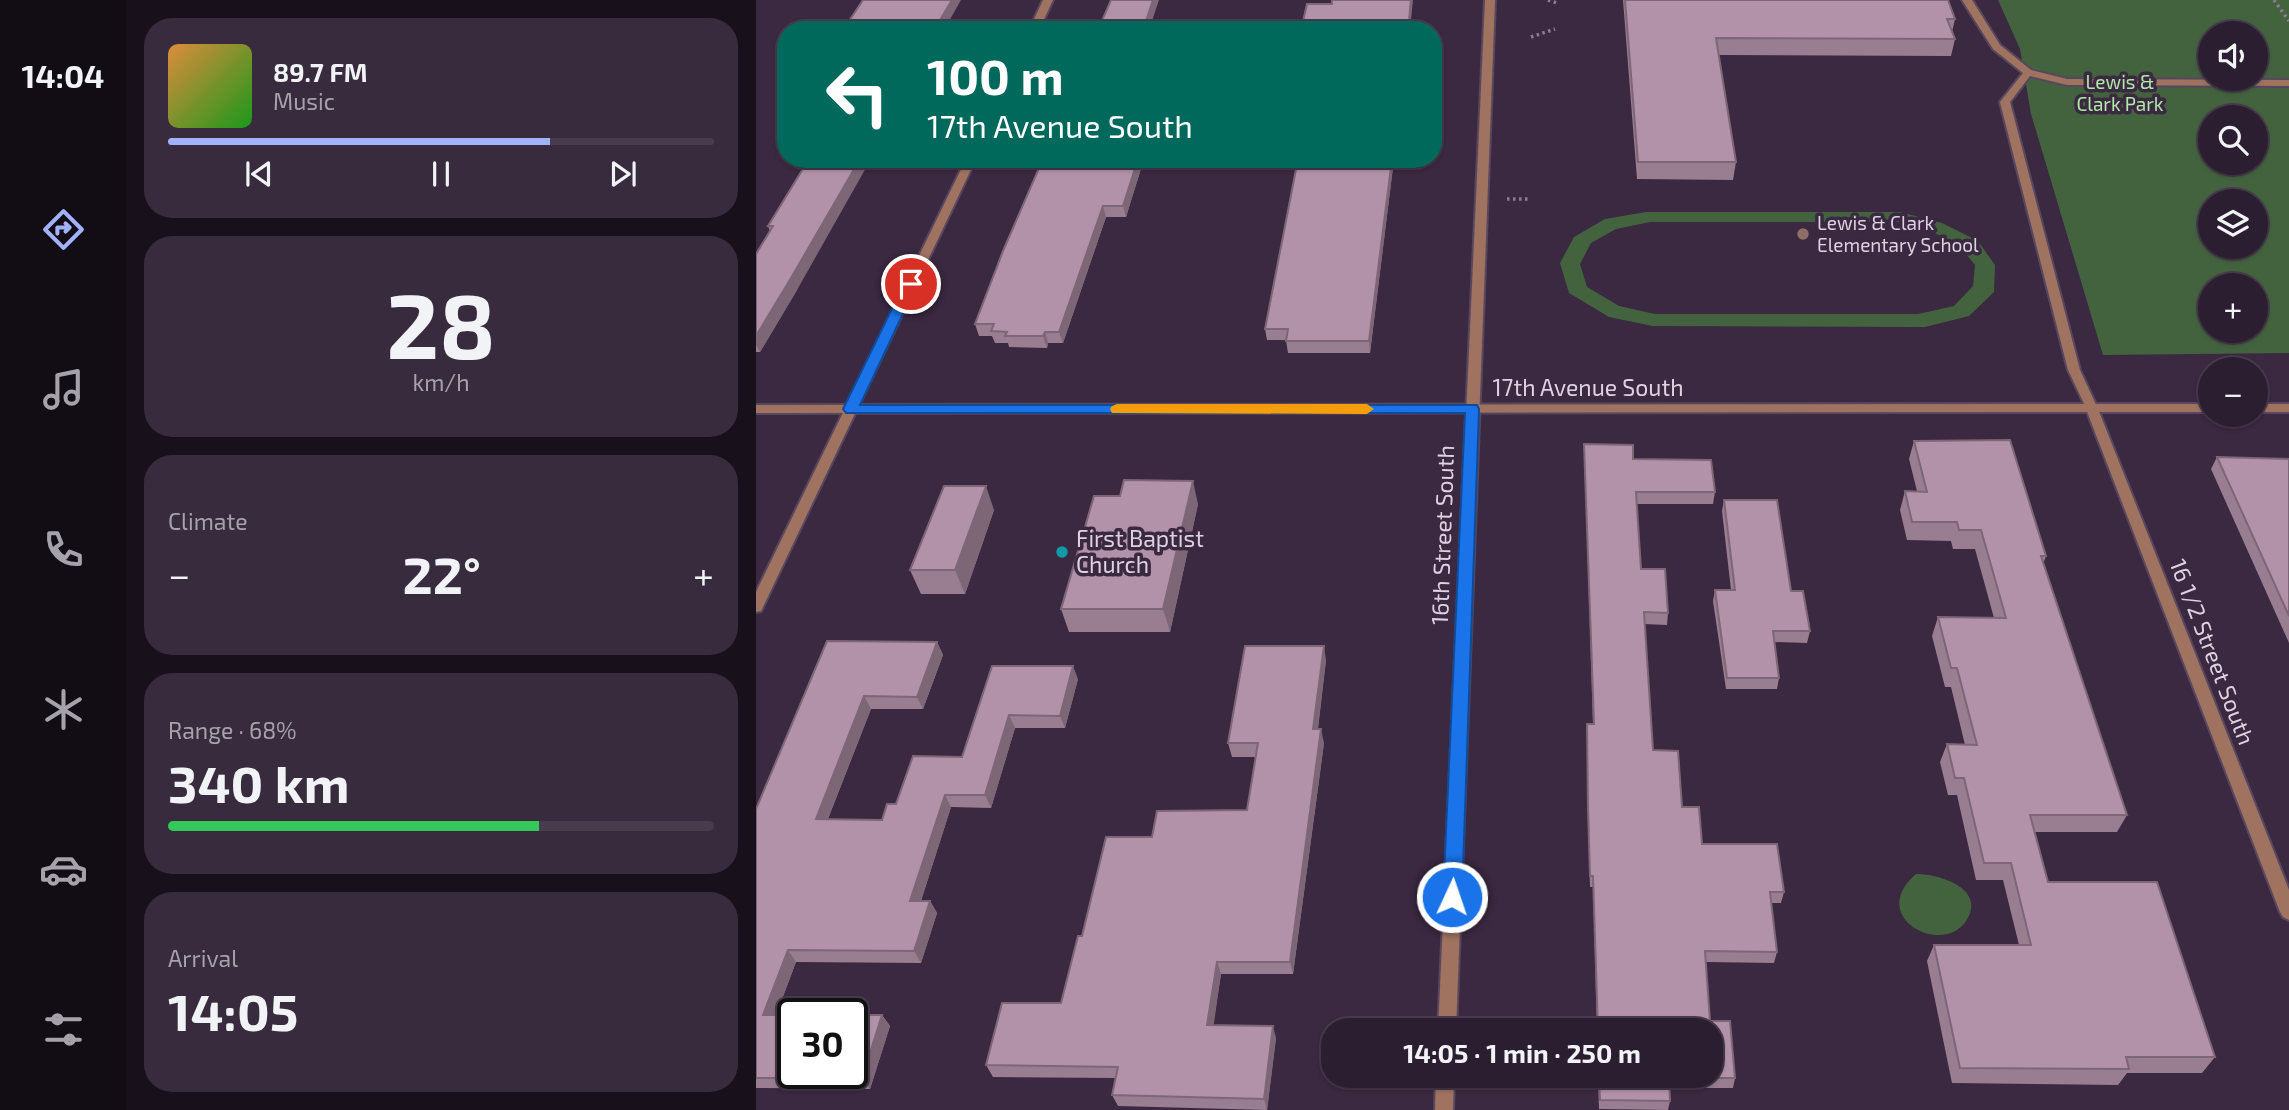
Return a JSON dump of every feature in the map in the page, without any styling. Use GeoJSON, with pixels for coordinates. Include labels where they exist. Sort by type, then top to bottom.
{"type":"FeatureCollection","features":[{"type":"Feature","properties":{"kind":"street"},"geometry":{"type":"LineString","coordinates":[[1038,21],[1048,0]]}},
{"type":"Feature","properties":{"kind":"street","name":"16th Street South"},"geometry":{"type":"LineString","coordinates":[[1448,1018],[1490,0]]}},
{"type":"Feature","properties":{"kind":"street"},"geometry":{"type":"LineString","coordinates":[[1967,0],[1996,47],[2028,72],[2067,82],[2097,84],[2289,83]]}},
{"type":"Feature","properties":{"kind":"street","name":"16 1/2 Street South"},"geometry":{"type":"LineString","coordinates":[[2028,72],[2005,102],[2074,370],[2092,409],[2289,912]]}},
{"type":"Feature","properties":{"kind":"street"},"geometry":{"type":"LineString","coordinates":[[756,607],[967,168]]}},
{"type":"Feature","properties":{"kind":"street","name":"17th Avenue South"},"geometry":{"type":"LineString","coordinates":[[756,410],[2198,408]]}},
{"type":"Feature","properties":{"kind":"street"},"geometry":{"type":"LineString","coordinates":[[2268,408],[2289,408]]}},
{"type":"Feature","properties":{"kind":"street"},"geometry":{"type":"LineString","coordinates":[[1444,1110],[1445,1088]]}},
{"type":"Feature","properties":{"kind":"path"},"geometry":{"type":"LineString","coordinates":[[1548,0],[1557,3]]}},
{"type":"Feature","properties":{"kind":"path"},"geometry":{"type":"LineString","coordinates":[[2274,0],[2289,21]]}},
{"type":"Feature","properties":{"kind":"path"},"geometry":{"type":"LineString","coordinates":[[1531,37],[1555,29]]}},
{"type":"Feature","properties":{"kind":"path"},"geometry":{"type":"LineString","coordinates":[[1503,199],[1531,199]]}},
{"type":"Feature","properties":{"kind":"green space","name":"Lewis & Clark Park"},"geometry":{"type":"Polygon","coordinates":[[[1998,0],[2289,0],[2289,353],[2103,355],[2031,114],[2020,49],[1998,0]]]}},
{"type":"Feature","properties":{"kind":"green space"},"geometry":{"type":"Polygon","coordinates":[[[1646,212],[1900,212],[1942,223],[1978,241],[1995,265],[1994,292],[1969,316],[1925,327],[1653,326],[1609,317],[1569,293],[1560,263],[1574,237],[1605,219],[1646,212]],[[1650,222],[1616,229],[1591,243],[1580,264],[1587,287],[1619,306],[1655,314],[1918,314],[1954,306],[1973,286],[1975,265],[1959,247],[1942,236],[1899,222],[1650,222]]]}},
{"type":"Feature","properties":{"kind":"green space"},"geometry":{"type":"Polygon","coordinates":[[[1916,874],[1948,880],[1966,892],[1971,910],[1966,921],[1955,931],[1941,935],[1926,933],[1913,927],[1904,917],[1899,905],[1903,890],[1916,874]]]}},
{"type":"Feature","properties":{"kind":"building"},"geometry":{"type":"Polygon","coordinates":[[[863,0],[952,0],[939,21],[849,21],[863,0]]]}},
{"type":"Feature","properties":{"kind":"building"},"geometry":{"type":"Polygon","coordinates":[[[1111,0],[1153,0],[1146,21],[1102,21],[1111,0]]]}},
{"type":"Feature","properties":{"kind":"building"},"geometry":{"type":"Polygon","coordinates":[[[1332,0],[1411,0],[1409,21],[1303,21],[1307,4],[1332,4],[1332,0]]]}},
{"type":"Feature","properties":{"kind":"building"},"geometry":{"type":"Polygon","coordinates":[[[1625,0],[1948,0],[1955,19],[1947,19],[1955,39],[1716,38],[1736,162],[1638,162],[1625,0]]]}},
{"type":"Feature","properties":{"kind":"building"},"geometry":{"type":"Polygon","coordinates":[[[803,168],[855,168],[756,336],[756,254],[773,226],[768,226],[803,168]]]}},
{"type":"Feature","properties":{"kind":"building"},"geometry":{"type":"Polygon","coordinates":[[[1039,168],[1135,168],[1123,206],[1103,206],[1059,332],[1045,332],[1043,336],[1005,336],[1007,332],[991,331],[994,324],[975,324],[1039,168]]]}},
{"type":"Feature","properties":{"kind":"building"},"geometry":{"type":"Polygon","coordinates":[[[1296,168],[1391,168],[1369,341],[1286,341],[1288,329],[1265,329],[1296,168]]]}},
{"type":"Feature","properties":{"kind":"building"},"geometry":{"type":"Polygon","coordinates":[[[2010,440],[2046,556],[2041,556],[2127,815],[2030,815],[2048,882],[2157,882],[2215,1057],[2126,1057],[2129,1069],[1960,1068],[1934,945],[2031,945],[2011,863],[1984,863],[1964,778],[1955,778],[1947,744],[1977,745],[1957,668],[1951,668],[1938,617],[2006,618],[1981,530],[1959,530],[1957,522],[1912,522],[1905,491],[1927,492],[1914,441],[2010,440]]]}},
{"type":"Feature","properties":{"kind":"building"},"geometry":{"type":"Polygon","coordinates":[[[1584,444],[1633,445],[1633,459],[1711,460],[1715,492],[1636,492],[1641,569],[1665,569],[1668,613],[1644,612],[1653,750],[1678,751],[1682,807],[1699,807],[1702,844],[1777,844],[1784,892],[1770,892],[1777,952],[1705,951],[1710,1018],[1598,1018],[1588,807],[1587,724],[1594,724],[1584,444]]]}},
{"type":"Feature","properties":{"kind":"building"},"geometry":{"type":"Polygon","coordinates":[[[2217,457],[2289,459],[2289,616],[2217,457]]]}},
{"type":"Feature","properties":{"kind":"building"},"geometry":{"type":"Polygon","coordinates":[[[1124,480],[1193,481],[1163,609],[1061,609],[1094,496],[1120,496],[1124,480]]]}},
{"type":"Feature","properties":{"kind":"building"},"geometry":{"type":"Polygon","coordinates":[[[944,486],[986,486],[955,570],[910,570],[944,486]]]}},
{"type":"Feature","properties":{"kind":"building"},"geometry":{"type":"Polygon","coordinates":[[[1724,500],[1777,500],[1791,591],[1803,591],[1810,631],[1773,631],[1779,678],[1727,678],[1715,590],[1735,590],[1724,500]]]}},
{"type":"Feature","properties":{"kind":"building"},"geometry":{"type":"Polygon","coordinates":[[[827,641],[937,642],[917,697],[864,696],[816,819],[882,820],[887,804],[896,804],[913,756],[962,757],[992,666],[1073,666],[1060,716],[1009,715],[985,795],[945,795],[910,901],[930,901],[914,951],[788,950],[763,1015],[777,1015],[777,1078],[756,1078],[756,809],[827,641]]]}},
{"type":"Feature","properties":{"kind":"building"},"geometry":{"type":"Polygon","coordinates":[[[1245,646],[1324,646],[1313,729],[1321,729],[1290,962],[1217,962],[1207,1025],[1273,1026],[1264,1099],[1112,1095],[1118,1067],[986,1065],[1002,1003],[1061,1003],[1078,936],[1082,936],[1106,837],[1152,837],[1157,811],[1247,810],[1258,743],[1228,743],[1245,646]]]}},
{"type":"Feature","properties":{"kind":"building"},"geometry":{"type":"Polygon","coordinates":[[[868,1015],[882,1015],[868,1059],[868,1015]]]}},
{"type":"Feature","properties":{"kind":"building"},"geometry":{"type":"Polygon","coordinates":[[[1723,1021],[1730,1021],[1735,1078],[1723,1078],[1723,1021]]]}},
{"type":"Feature","properties":{"kind":"building"},"geometry":{"type":"Polygon","coordinates":[[[1600,1088],[1669,1088],[1670,1101],[1600,1100],[1600,1088]]]}},
{"type":"Feature","properties":{"kind":"slow traffic"},"geometry":{"type":"LineString","coordinates":[[1117,409],[1367,409]]}},
{"type":"Feature","properties":{"kind":"place","name":"Lewis & Clark Elementary School"},"geometry":{"type":"Point","coordinates":[1803,234]}},
{"type":"Feature","properties":{"kind":"place","name":"First Baptist Church"},"geometry":{"type":"Point","coordinates":[1062,552]}},
{"type":"Feature","properties":{"kind":"route"},"geometry":{"type":"LineString","coordinates":[[911,284],[851,409],[1472,409],[1452,897]]}}]}
